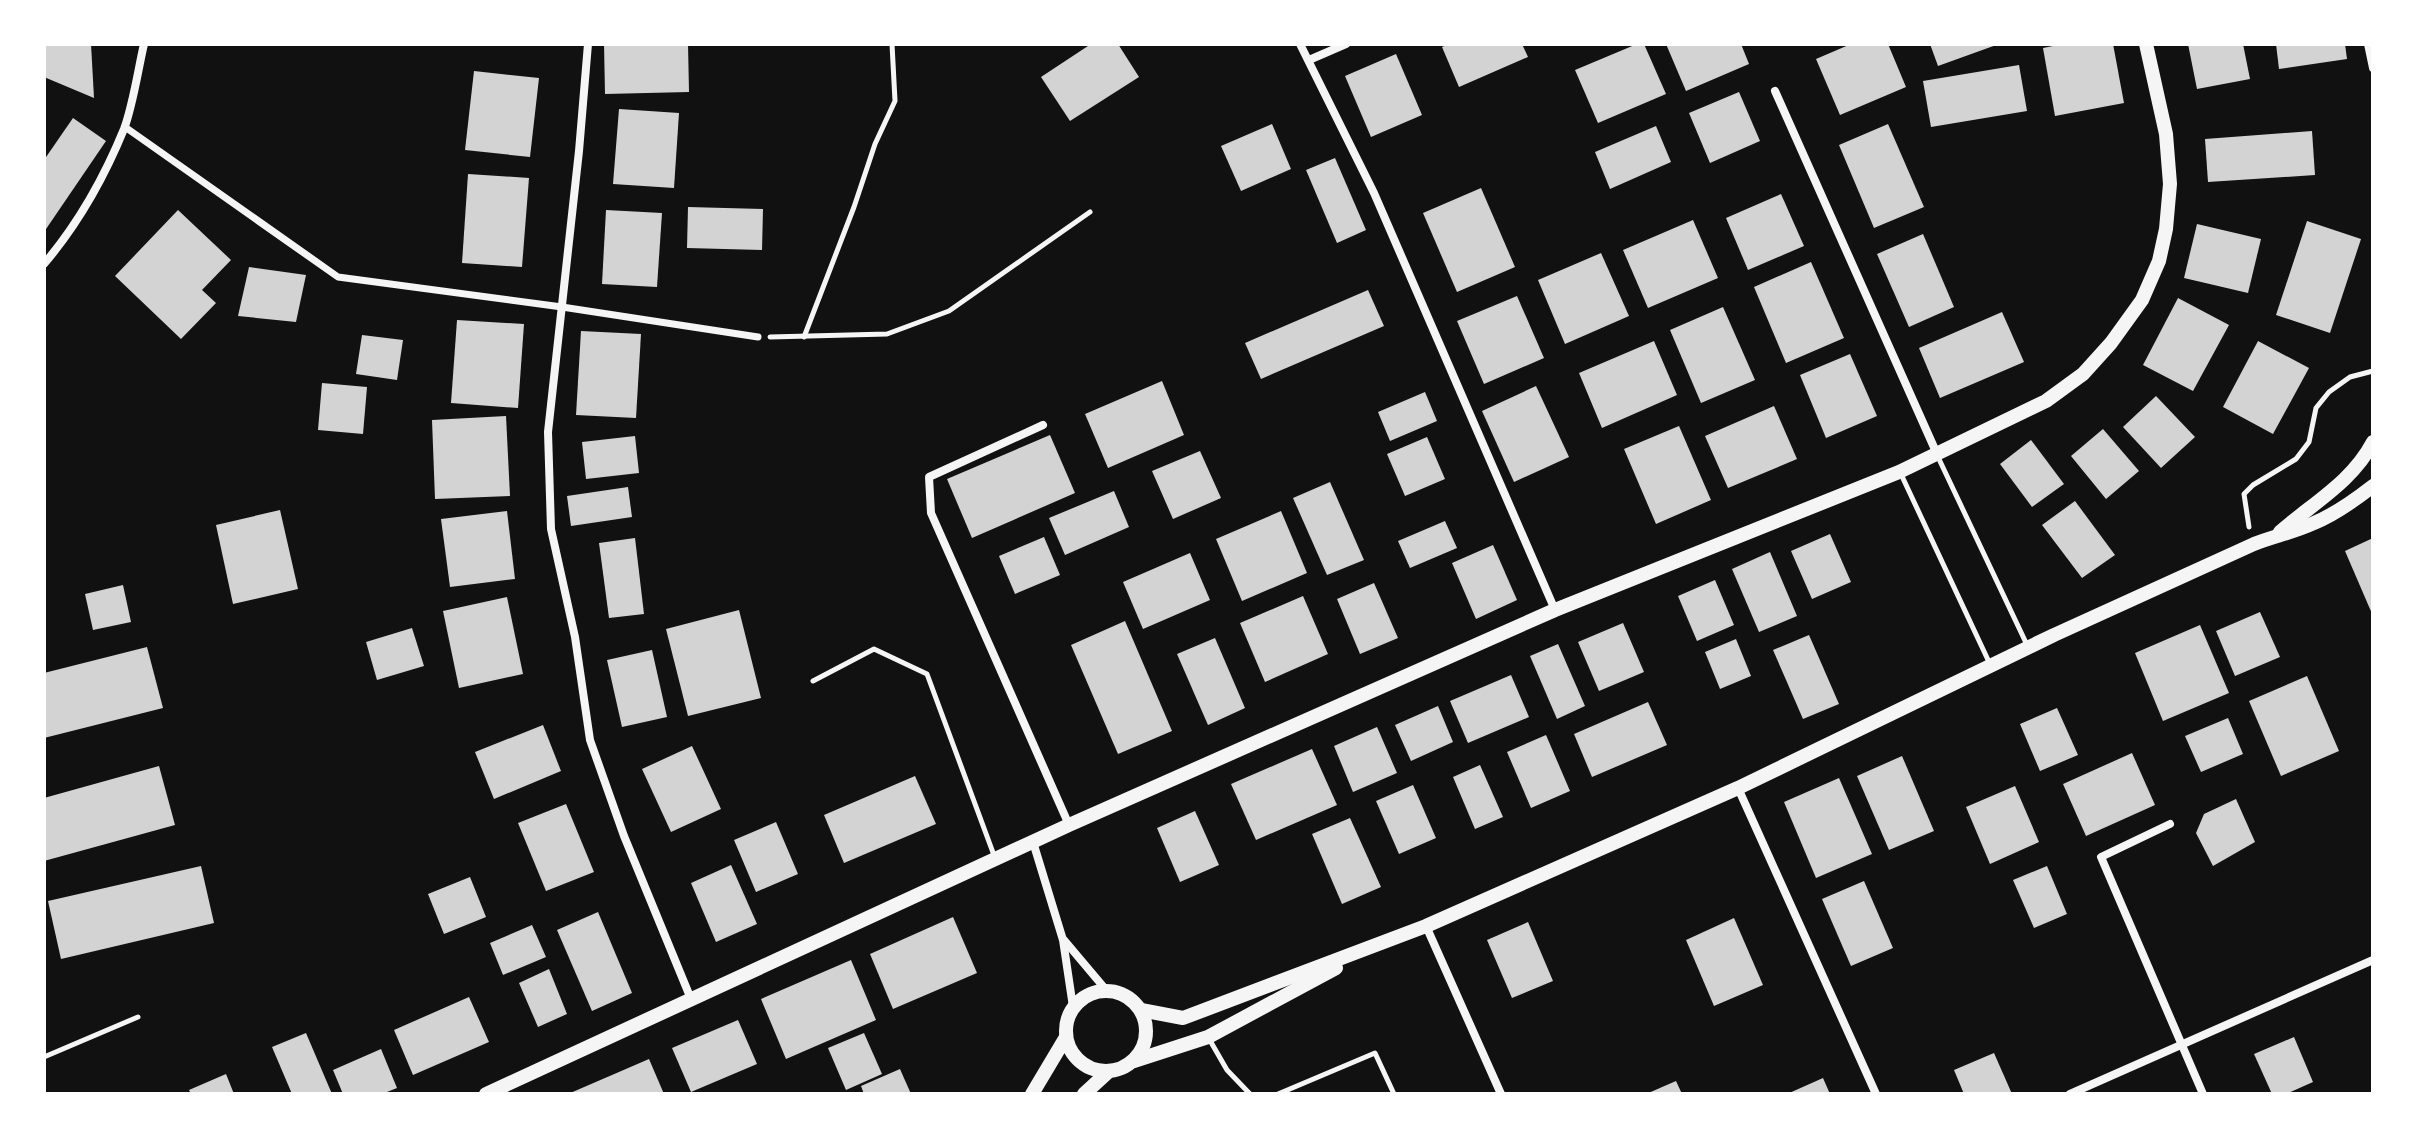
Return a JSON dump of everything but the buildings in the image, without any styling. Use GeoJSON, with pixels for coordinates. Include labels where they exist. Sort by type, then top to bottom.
{"type":"FeatureCollection","features":[{"type":"Feature","properties":{"kind":"street"},"geometry":{"type":"LineString","coordinates":[[44,264],[83,213],[125,127],[144,44]]}},
{"type":"Feature","properties":{"kind":"street"},"geometry":{"type":"LineString","coordinates":[[588,44],[548,432],[551,529],[575,637],[590,740],[624,836],[691,999]]}},
{"type":"Feature","properties":{"kind":"street"},"geometry":{"type":"LineString","coordinates":[[1300,44],[1374,193],[1555,610]]}},
{"type":"Feature","properties":{"kind":"street"},"geometry":{"type":"LineString","coordinates":[[1309,60],[1346,44]]}},
{"type":"Feature","properties":{"kind":"street"},"geometry":{"type":"LineString","coordinates":[[486,1094],[1069,825],[1555,610],[1899,472],[2046,401],[2083,374],[2111,343],[2142,300],[2159,261],[2166,229],[2170,184],[2166,134],[2146,44]]}},
{"type":"Feature","properties":{"kind":"street"},"geometry":{"type":"LineString","coordinates":[[2368,44],[2373,68]]}},
{"type":"Feature","properties":{"kind":"street"},"geometry":{"type":"LineString","coordinates":[[1775,91],[1937,454]]}},
{"type":"Feature","properties":{"kind":"street"},"geometry":{"type":"LineString","coordinates":[[125,127],[338,277],[758,337]]}},
{"type":"Feature","properties":{"kind":"street"},"geometry":{"type":"LineString","coordinates":[[1043,425],[929,477],[930,501],[931,513],[1069,825]]}},
{"type":"Feature","properties":{"kind":"street"},"geometry":{"type":"LineString","coordinates":[[2276,535],[2348,477],[2373,442]]}},
{"type":"Feature","properties":{"kind":"street"},"geometry":{"type":"LineString","coordinates":[[1141,1010],[1183,1018],[1426,926],[1738,788],[2028,648],[2254,544],[2330,515],[2373,486]]}},
{"type":"Feature","properties":{"kind":"street"},"geometry":{"type":"LineString","coordinates":[[1738,788],[1876,1094]]}},
{"type":"Feature","properties":{"kind":"street"},"geometry":{"type":"LineString","coordinates":[[2170,824],[2101,857],[2203,1094]]}},
{"type":"Feature","properties":{"kind":"street"},"geometry":{"type":"LineString","coordinates":[[1033,842],[1063,940],[1073,1007]]}},
{"type":"Feature","properties":{"kind":"street"},"geometry":{"type":"LineString","coordinates":[[1426,926],[1501,1094]]}},
{"type":"Feature","properties":{"kind":"street"},"geometry":{"type":"LineString","coordinates":[[1063,940],[1107,991]]}},
{"type":"Feature","properties":{"kind":"street"},"geometry":{"type":"LineString","coordinates":[[1134,1061],[1142,1050],[1146,1023],[1141,1010],[1132,1000],[1120,993],[1107,991],[1086,996],[1073,1007],[1067,1019],[1066,1037],[1073,1056],[1095,1071],[1108,1072],[1208,1037],[1386,941]]}},
{"type":"Feature","properties":{"kind":"street"},"geometry":{"type":"LineString","coordinates":[[2070,1094],[2373,960]]}},
{"type":"Feature","properties":{"kind":"street"},"geometry":{"type":"LineString","coordinates":[[1032,1094],[1066,1037]]}},
{"type":"Feature","properties":{"kind":"street"},"geometry":{"type":"LineString","coordinates":[[1084,1094],[1108,1072]]}},
{"type":"Feature","properties":{"kind":"lane"},"geometry":{"type":"LineString","coordinates":[[1937,454],[2028,648]]}},
{"type":"Feature","properties":{"kind":"lane"},"geometry":{"type":"LineString","coordinates":[[1899,472],[1991,666]]}},
{"type":"Feature","properties":{"kind":"lane"},"geometry":{"type":"LineString","coordinates":[[813,681],[874,649],[927,674],[995,859]]}},
{"type":"Feature","properties":{"kind":"lane"},"geometry":{"type":"LineString","coordinates":[[44,1057],[138,1017]]}},
{"type":"Feature","properties":{"kind":"lane"},"geometry":{"type":"LineString","coordinates":[[1208,1037],[1227,1070],[1250,1094]]}},
{"type":"Feature","properties":{"kind":"lane"},"geometry":{"type":"LineString","coordinates":[[1278,1094],[1375,1053],[1394,1094]]}},
{"type":"Feature","properties":{"kind":"path"},"geometry":{"type":"LineString","coordinates":[[804,337],[875,144],[895,101],[892,44]]}},
{"type":"Feature","properties":{"kind":"path"},"geometry":{"type":"LineString","coordinates":[[758,337],[887,334],[949,311],[1090,212]]}},
{"type":"Feature","properties":{"kind":"path"},"geometry":{"type":"LineString","coordinates":[[2254,544],[2244,494],[2253,485],[2296,459],[2309,442],[2316,408],[2329,392],[2350,377],[2373,371]]}}]}
